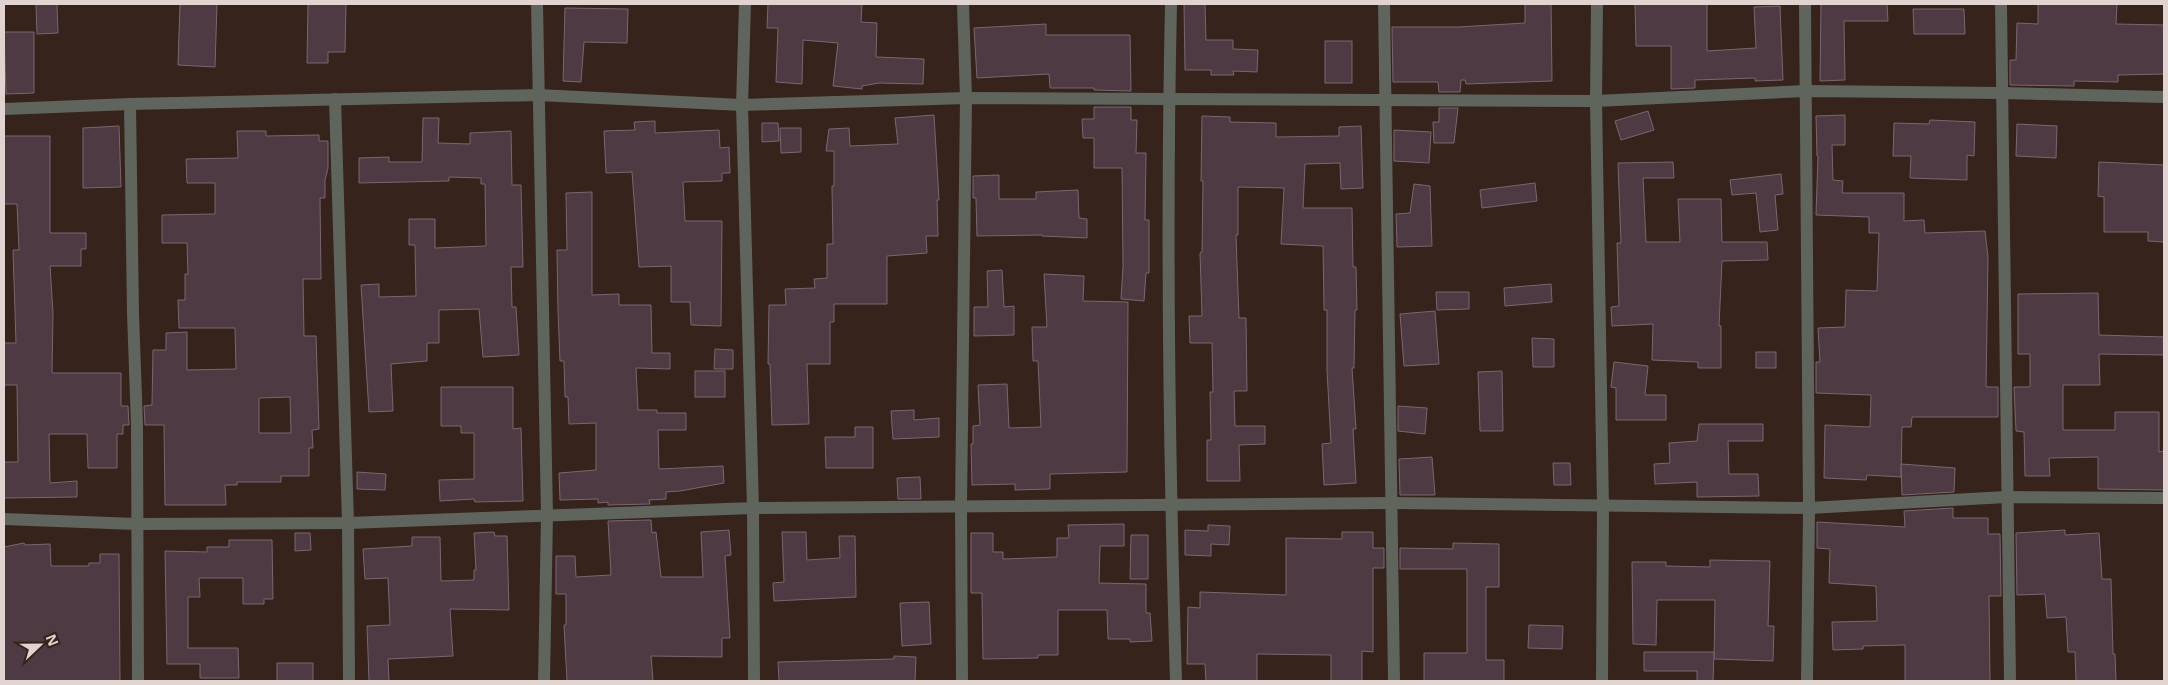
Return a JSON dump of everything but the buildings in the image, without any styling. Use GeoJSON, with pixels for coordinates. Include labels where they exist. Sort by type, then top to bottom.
{"type":"FeatureCollection","features":[{"type":"Feature","properties":{"kind":"street"},"geometry":{"type":"LineString","coordinates":[[537,4],[547,515],[544,681]]}},
{"type":"Feature","properties":{"kind":"street"},"geometry":{"type":"LineString","coordinates":[[745,4],[742,105],[753,508],[754,681]]}},
{"type":"Feature","properties":{"kind":"street"},"geometry":{"type":"LineString","coordinates":[[962,681],[961,506],[966,98],[963,4]]}},
{"type":"Feature","properties":{"kind":"street"},"geometry":{"type":"LineString","coordinates":[[1171,4],[1169,98],[1170,505],[1176,681]]}},
{"type":"Feature","properties":{"kind":"street"},"geometry":{"type":"LineString","coordinates":[[1384,4],[1394,681]]}},
{"type":"Feature","properties":{"kind":"street"},"geometry":{"type":"LineString","coordinates":[[1597,4],[1596,101],[1603,506],[1602,681]]}},
{"type":"Feature","properties":{"kind":"street"},"geometry":{"type":"LineString","coordinates":[[1805,4],[1809,508],[1807,681]]}},
{"type":"Feature","properties":{"kind":"street"},"geometry":{"type":"LineString","coordinates":[[2001,4],[2006,497],[2010,681]]}},
{"type":"Feature","properties":{"kind":"street"},"geometry":{"type":"LineString","coordinates":[[4,109],[130,104],[538,95],[742,105],[966,98],[1596,101],[1806,91],[2164,97]]}},
{"type":"Feature","properties":{"kind":"street"},"geometry":{"type":"LineString","coordinates":[[335,99],[348,523],[349,681]]}},
{"type":"Feature","properties":{"kind":"street"},"geometry":{"type":"LineString","coordinates":[[130,104],[137,425],[138,681]]}},
{"type":"Feature","properties":{"kind":"street"},"geometry":{"type":"LineString","coordinates":[[4,518],[136,524],[348,523],[753,508],[1392,503],[1809,508],[2006,497],[2164,498]]}}]}
